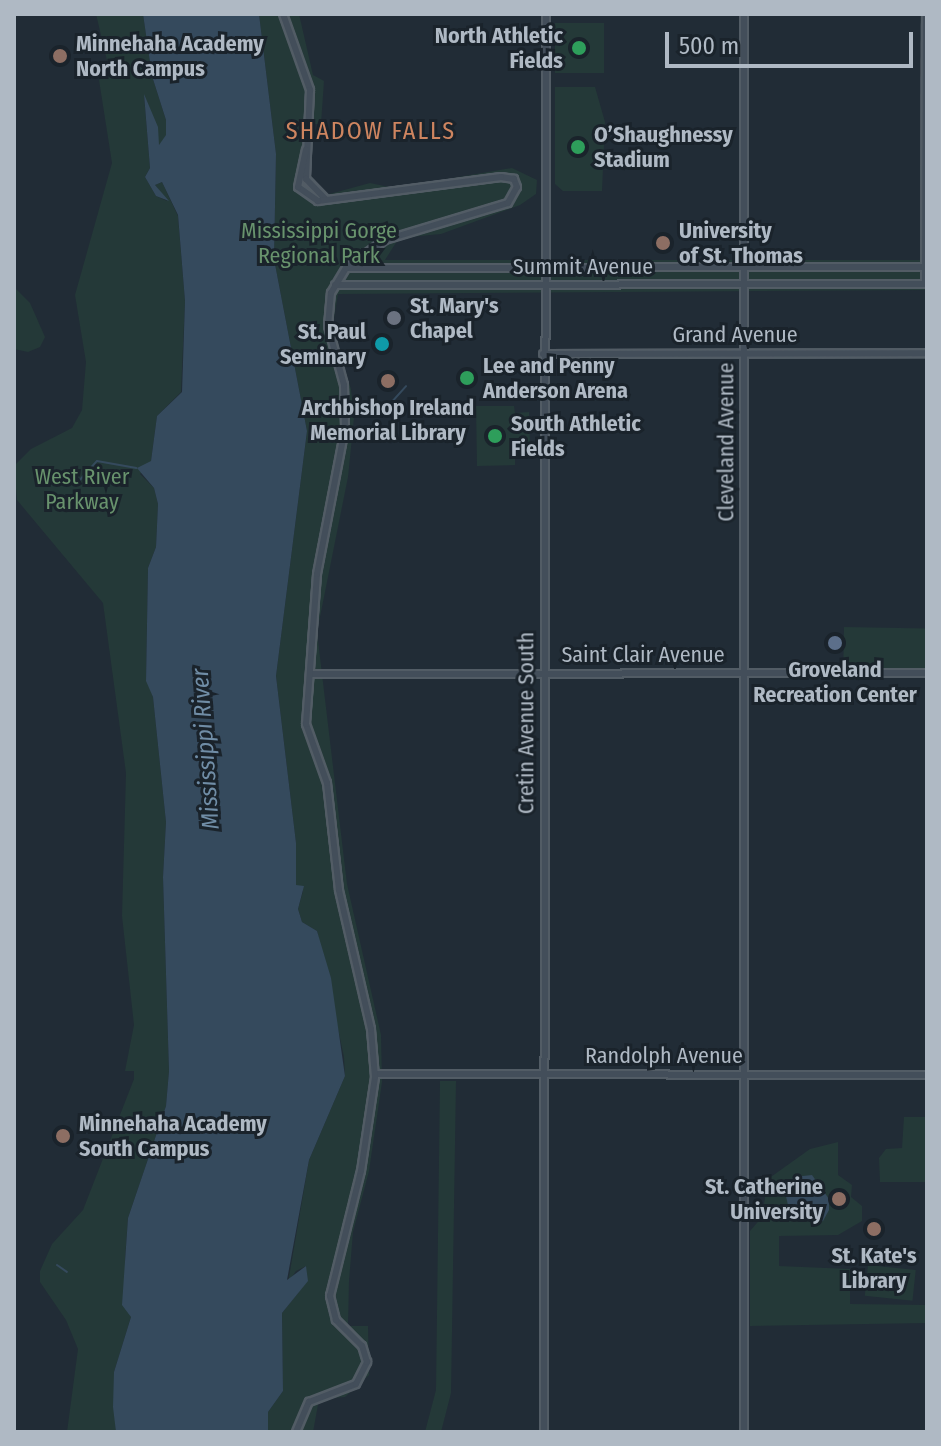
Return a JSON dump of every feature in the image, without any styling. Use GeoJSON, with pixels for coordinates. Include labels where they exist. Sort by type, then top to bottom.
{"type":"FeatureCollection","features":[{"type":"Feature","properties":{"kind":"street","name":"Cretin Avenue South"},"geometry":{"type":"LineString","coordinates":[[544,1432],[543,354],[546,14]]}},
{"type":"Feature","properties":{"kind":"street","name":"Cleveland Avenue"},"geometry":{"type":"LineString","coordinates":[[744,14],[744,1432]]}},
{"type":"Feature","properties":{"kind":"street"},"geometry":{"type":"LineString","coordinates":[[926,14],[926,284]]}},
{"type":"Feature","properties":{"kind":"street"},"geometry":{"type":"LineString","coordinates":[[286,15],[310,90],[306,150],[299,191],[318,201],[501,177],[514,179],[517,187],[508,203],[439,227],[393,236],[346,268],[335,285],[328,326],[345,394],[346,416],[317,574],[309,637],[311,674],[306,724],[322,768],[337,841],[339,890],[367,1000],[375,1076],[361,1171],[330,1296],[336,1320],[362,1346],[367,1366],[356,1384],[313,1399],[296,1432]]}},
{"type":"Feature","properties":{"kind":"street","name":"Summit Avenue"},"geometry":{"type":"LineString","coordinates":[[346,268],[926,267]]}},
{"type":"Feature","properties":{"kind":"street","name":"Summit Avenue"},"geometry":{"type":"LineString","coordinates":[[335,285],[926,284]]}},
{"type":"Feature","properties":{"kind":"street","name":"Grand Avenue"},"geometry":{"type":"LineString","coordinates":[[543,354],[927,353]]}},
{"type":"Feature","properties":{"kind":"street","name":"Saint Clair Avenue"},"geometry":{"type":"LineString","coordinates":[[311,674],[927,673]]}},
{"type":"Feature","properties":{"kind":"street","name":"Randolph Avenue"},"geometry":{"type":"LineString","coordinates":[[375,1076],[927,1075]]}},
{"type":"Feature","properties":{"kind":"green space","name":"West River Parkway"},"geometry":{"type":"Polygon","coordinates":[[[96,14],[143,14],[152,76],[166,120],[166,136],[159,146],[144,95],[150,168],[145,177],[156,196],[167,201],[155,185],[162,182],[178,216],[185,301],[181,392],[157,416],[151,461],[140,474],[154,488],[158,504],[156,547],[148,568],[146,677],[153,697],[166,822],[163,877],[169,1071],[166,1106],[128,1218],[125,1259],[131,1317],[114,1372],[116,1432],[67,1432],[78,1349],[66,1320],[40,1282],[40,1271],[52,1244],[83,1210],[134,1079],[134,1071],[125,1071],[134,1025],[122,916],[126,773],[103,603],[17,500],[14,466],[31,449],[72,428],[82,410],[86,362],[75,295],[112,163],[99,80],[109,69],[96,14]]]}},
{"type":"Feature","properties":{"kind":"green space","name":"Mississippi Gorge Regional Park"},"geometry":{"type":"Polygon","coordinates":[[[259,14],[299,14],[313,75],[324,81],[321,124],[314,124],[308,177],[326,195],[370,183],[394,188],[512,168],[537,180],[536,194],[520,205],[441,234],[399,238],[385,260],[927,260],[927,290],[338,294],[332,330],[351,389],[354,418],[348,477],[317,632],[347,884],[381,1035],[382,1082],[369,1171],[353,1232],[349,1281],[348,1326],[368,1326],[369,1375],[345,1397],[319,1399],[313,1432],[268,1432],[268,1412],[283,1391],[282,1313],[298,1293],[306,1266],[296,1271],[288,1283],[309,1160],[345,1076],[344,1057],[317,931],[302,922],[298,909],[303,891],[296,885],[296,843],[276,676],[307,431],[274,259],[276,154],[259,14]]]}},
{"type":"Feature","properties":{"kind":"green space","name":"North Athletic Fields"},"geometry":{"type":"Polygon","coordinates":[[[555,23],[604,23],[604,73],[555,73],[555,23]]]}},
{"type":"Feature","properties":{"kind":"green space","name":"O’Shaughnessy Stadium"},"geometry":{"type":"Polygon","coordinates":[[[555,87],[595,87],[605,122],[602,191],[563,191],[555,184],[555,87]]]}},
{"type":"Feature","properties":{"kind":"green space"},"geometry":{"type":"Polygon","coordinates":[[[14,287],[30,303],[45,337],[40,347],[28,352],[14,349],[14,287]]]}},
{"type":"Feature","properties":{"kind":"green space","name":"South Athletic Fields"},"geometry":{"type":"Polygon","coordinates":[[[476,406],[514,406],[515,413],[529,412],[530,443],[515,440],[515,465],[477,466],[476,406]]]}},
{"type":"Feature","properties":{"kind":"green space"},"geometry":{"type":"Polygon","coordinates":[[[844,627],[927,628],[926,669],[843,668],[844,627]]]}},
{"type":"Feature","properties":{"kind":"green space"},"geometry":{"type":"Polygon","coordinates":[[[440,1081],[456,1081],[451,1393],[441,1432],[425,1432],[436,1390],[440,1081]]]}},
{"type":"Feature","properties":{"kind":"green space"},"geometry":{"type":"Polygon","coordinates":[[[904,1117],[927,1117],[927,1182],[880,1182],[879,1158],[886,1149],[902,1148],[904,1117]]]}},
{"type":"Feature","properties":{"kind":"green space"},"geometry":{"type":"Polygon","coordinates":[[[838,1142],[838,1175],[852,1185],[851,1197],[862,1206],[862,1221],[838,1235],[779,1236],[779,1266],[850,1269],[850,1304],[927,1305],[927,1323],[750,1326],[750,1231],[768,1210],[764,1204],[768,1179],[810,1149],[838,1142]]]}},
{"type":"Feature","properties":{"kind":"green space"},"geometry":{"type":"Polygon","coordinates":[[[868,1265],[916,1270],[912,1301],[865,1296],[868,1265]]]}},
{"type":"Feature","properties":{"kind":"water","name":"Mississippi River"},"geometry":{"type":"Polygon","coordinates":[[[143,14],[259,14],[276,154],[274,259],[307,431],[276,676],[296,843],[296,885],[304,886],[298,909],[302,922],[317,931],[331,978],[345,1076],[309,1160],[287,1280],[306,1266],[308,1281],[282,1313],[283,1391],[268,1412],[268,1432],[116,1432],[113,1407],[114,1372],[131,1317],[122,1305],[128,1218],[166,1106],[169,1071],[163,877],[166,822],[153,697],[146,681],[148,568],[156,547],[158,504],[154,488],[137,468],[151,461],[157,416],[182,392],[185,301],[178,215],[162,182],[155,185],[169,201],[156,196],[145,177],[150,168],[144,94],[158,127],[159,145],[166,135],[166,120],[152,76],[143,14]]]}},
{"type":"Feature","properties":{"kind":"water"},"geometry":{"type":"Polygon","coordinates":[[[812,1175],[829,1199],[829,1210],[823,1221],[814,1223],[789,1210],[784,1187],[794,1177],[812,1175]]]}},
{"type":"Feature","properties":{"kind":"waterway"},"geometry":{"type":"LineString","coordinates":[[347,404],[390,404],[406,386]]}},
{"type":"Feature","properties":{"kind":"waterway"},"geometry":{"type":"LineString","coordinates":[[303,406],[341,405]]}},
{"type":"Feature","properties":{"kind":"waterway"},"geometry":{"type":"LineString","coordinates":[[48,469],[78,482],[97,461],[136,468]]}},
{"type":"Feature","properties":{"kind":"waterway"},"geometry":{"type":"LineString","coordinates":[[57,1265],[67,1272]]}},
{"type":"Feature","properties":{"kind":"place","name":"North Athletic Fields"},"geometry":{"type":"Point","coordinates":[579,48]}},
{"type":"Feature","properties":{"kind":"place","name":"Minnehaha Academy North Campus"},"geometry":{"type":"Point","coordinates":[60,56]}},
{"type":"Feature","properties":{"kind":"place","name":"O’Shaughnessy Stadium"},"geometry":{"type":"Point","coordinates":[578,147]}},
{"type":"Feature","properties":{"kind":"place","name":"University of St. Thomas"},"geometry":{"type":"Point","coordinates":[663,243]}},
{"type":"Feature","properties":{"kind":"place","name":"St. Mary's Chapel"},"geometry":{"type":"Point","coordinates":[394,318]}},
{"type":"Feature","properties":{"kind":"place","name":"St. Paul Seminary"},"geometry":{"type":"Point","coordinates":[382,344]}},
{"type":"Feature","properties":{"kind":"place","name":"Lee and Penny Anderson Arena"},"geometry":{"type":"Point","coordinates":[467,378]}},
{"type":"Feature","properties":{"kind":"place","name":"Archbishop Ireland Memorial Library"},"geometry":{"type":"Point","coordinates":[388,381]}},
{"type":"Feature","properties":{"kind":"place","name":"South Athletic Fields"},"geometry":{"type":"Point","coordinates":[495,436]}},
{"type":"Feature","properties":{"kind":"place","name":"Groveland Recreation Center"},"geometry":{"type":"Point","coordinates":[835,643]}},
{"type":"Feature","properties":{"kind":"place","name":"Minnehaha Academy South Campus"},"geometry":{"type":"Point","coordinates":[63,1136]}},
{"type":"Feature","properties":{"kind":"place","name":"St. Catherine University"},"geometry":{"type":"Point","coordinates":[839,1199]}},
{"type":"Feature","properties":{"kind":"place","name":"St. Kate's Library"},"geometry":{"type":"Point","coordinates":[874,1229]}},
{"type":"Feature","properties":{"kind":"district","name":"SHADOW FALLS"},"geometry":{"type":"Point","coordinates":[371,132]}}]}
